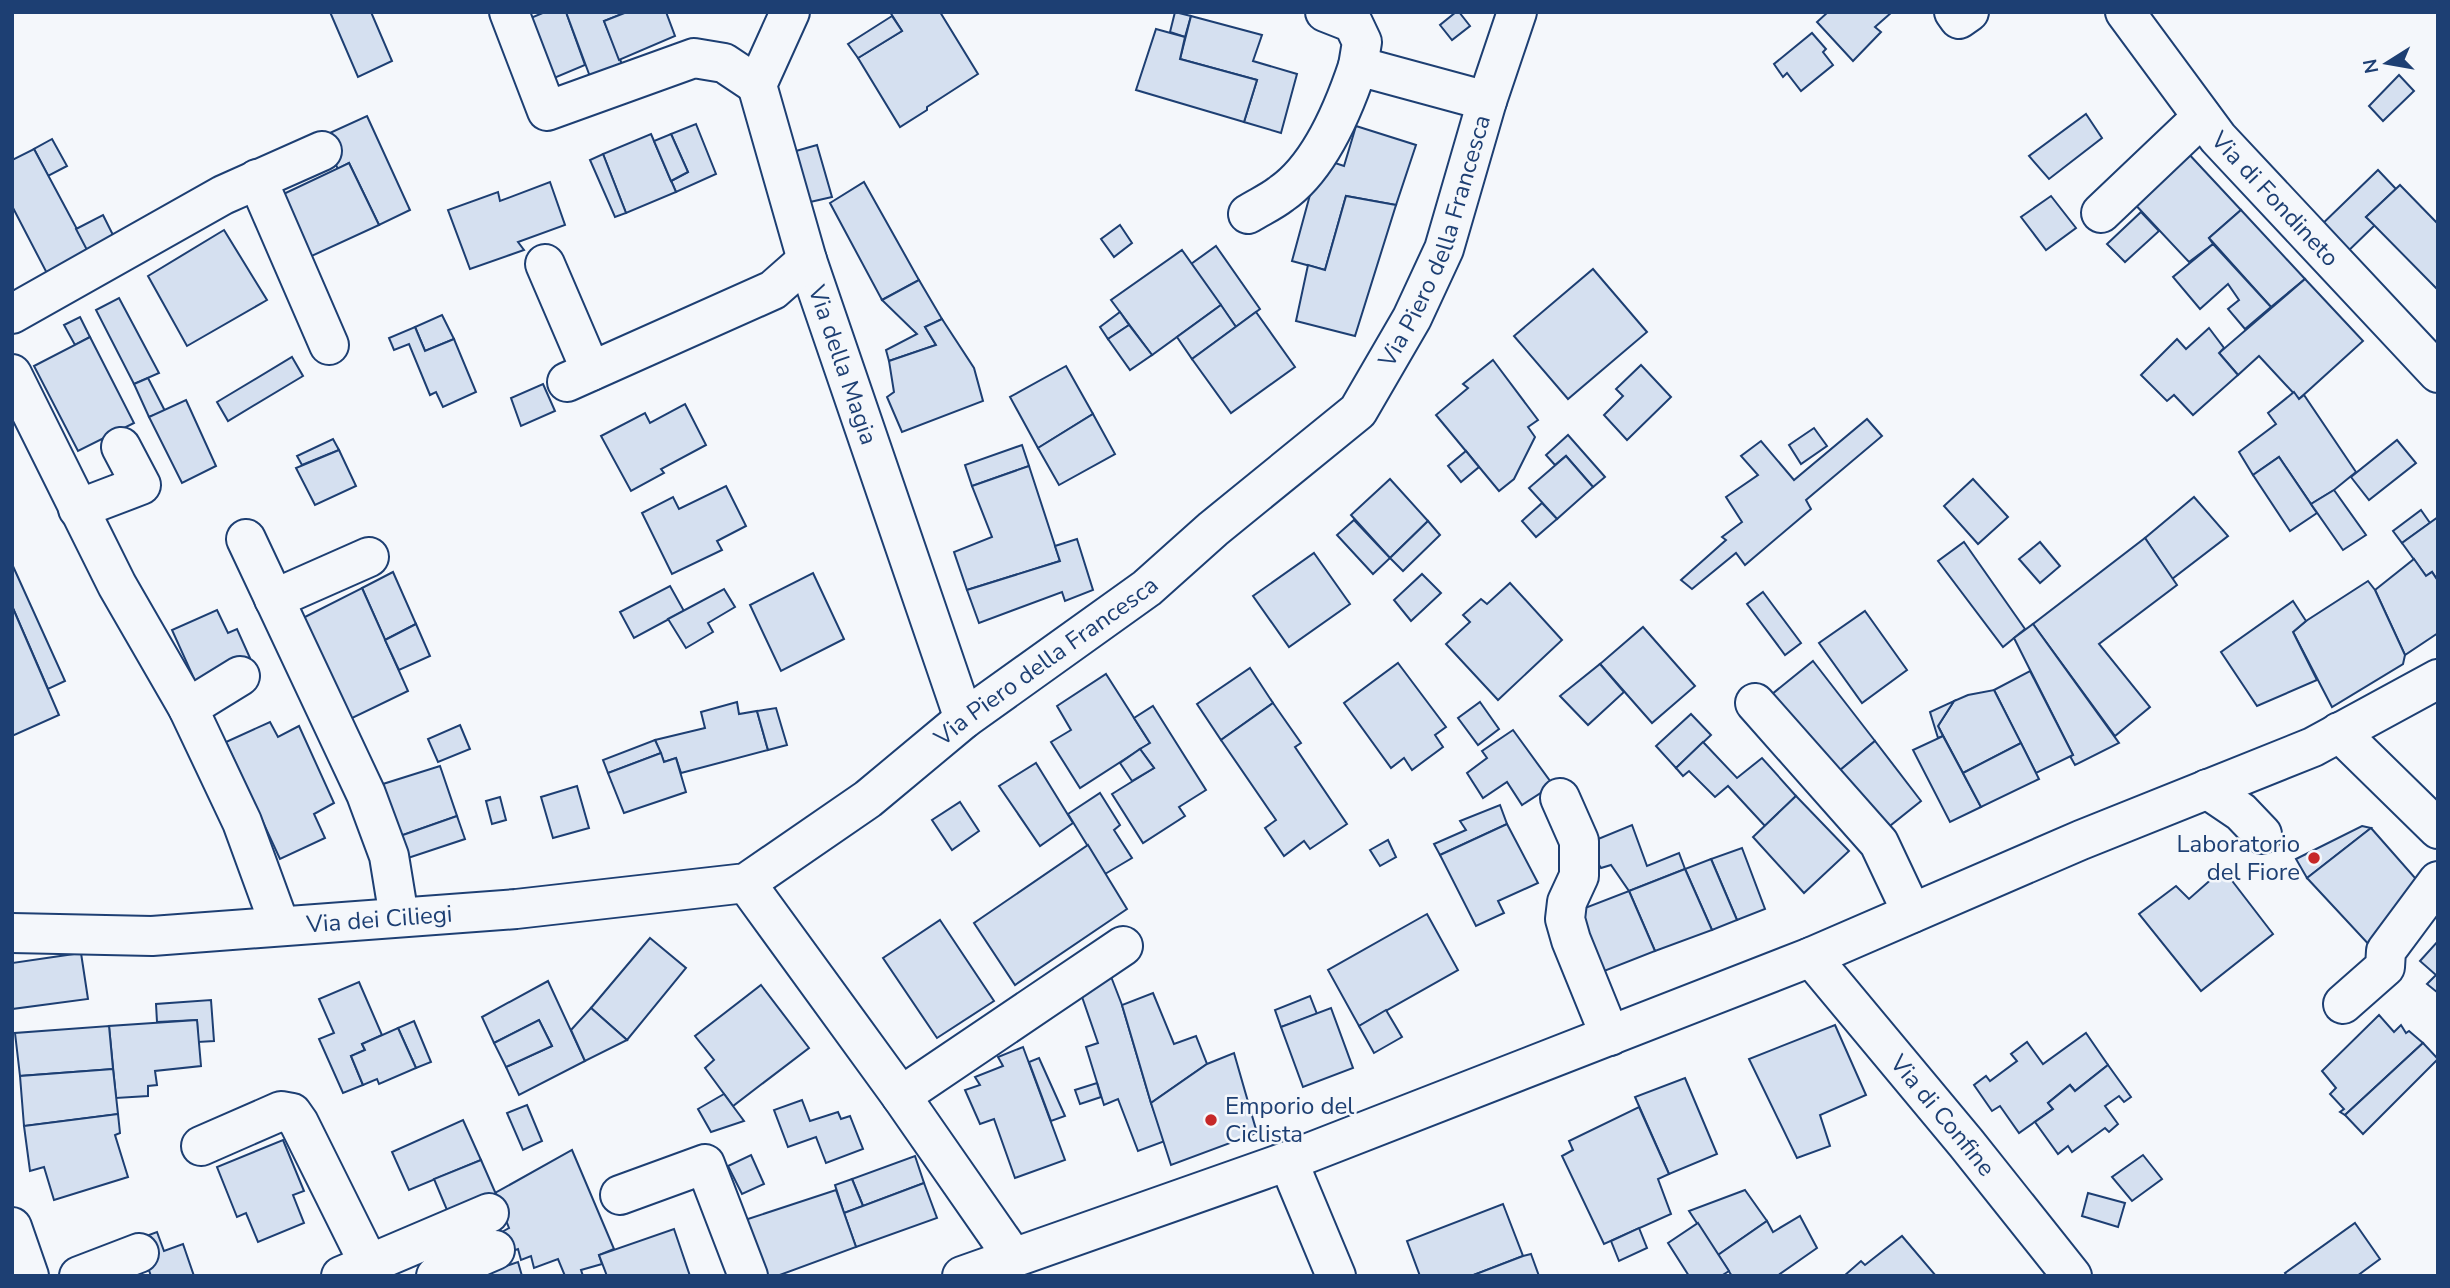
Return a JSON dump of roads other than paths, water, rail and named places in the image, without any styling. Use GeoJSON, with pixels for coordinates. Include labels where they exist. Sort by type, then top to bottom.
{"type":"FeatureCollection","features":[{"type":"Feature","properties":{"kind":"street"},"geometry":{"type":"LineString","coordinates":[[509,12],[547,111],[694,58],[724,63],[757,85],[790,12]]}},
{"type":"Feature","properties":{"kind":"street"},"geometry":{"type":"LineString","coordinates":[[1248,214],[1283,193],[1305,171],[1330,132],[1349,93],[1359,66],[1362,42],[1353,23],[1325,12]]}},
{"type":"Feature","properties":{"kind":"street","name":"Via Piero della Francesca"},"geometry":{"type":"LineString","coordinates":[[746,883],[868,799],[964,719],[1147,588],[1213,528],[1358,411],[1412,318],[1444,249],[1487,101],[1517,12]]}},
{"type":"Feature","properties":{"kind":"street"},"geometry":{"type":"LineString","coordinates":[[1954,12],[1959,19],[1969,12]]}},
{"type":"Feature","properties":{"kind":"street","name":"Via di Fondineto"},"geometry":{"type":"LineString","coordinates":[[2125,12],[2218,138],[2438,373]]}},
{"type":"Feature","properties":{"kind":"street"},"geometry":{"type":"LineString","coordinates":[[1359,66],[1487,101]]}},
{"type":"Feature","properties":{"kind":"street","name":"Via della Magia"},"geometry":{"type":"LineString","coordinates":[[757,85],[807,260],[964,719]]}},
{"type":"Feature","properties":{"kind":"street"},"geometry":{"type":"LineString","coordinates":[[2101,213],[2202,117]]}},
{"type":"Feature","properties":{"kind":"street"},"geometry":{"type":"LineString","coordinates":[[12,314],[212,201],[322,151]]}},
{"type":"Feature","properties":{"kind":"street"},"geometry":{"type":"LineString","coordinates":[[257,179],[329,345]]}},
{"type":"Feature","properties":{"kind":"street"},"geometry":{"type":"LineString","coordinates":[[545,264],[579,377],[773,289],[807,260]]}},
{"type":"Feature","properties":{"kind":"street"},"geometry":{"type":"LineString","coordinates":[[12,374],[117,585],[188,708],[242,822],[280,926]]}},
{"type":"Feature","properties":{"kind":"street"},"geometry":{"type":"LineString","coordinates":[[78,509],[141,485],[121,447]]}},
{"type":"Feature","properties":{"kind":"street"},"geometry":{"type":"LineString","coordinates":[[246,539],[366,794],[389,856],[399,917]]}},
{"type":"Feature","properties":{"kind":"street"},"geometry":{"type":"LineString","coordinates":[[274,599],[369,557]]}},
{"type":"Feature","properties":{"kind":"street"},"geometry":{"type":"LineString","coordinates":[[188,708],[240,676]]}},
{"type":"Feature","properties":{"kind":"street"},"geometry":{"type":"LineString","coordinates":[[962,1276],[1288,1161],[1811,957],[2081,840],[2313,747],[2438,679]]}},
{"type":"Feature","properties":{"kind":"street"},"geometry":{"type":"LineString","coordinates":[[1755,703],[1879,843],[1912,913]]}},
{"type":"Feature","properties":{"kind":"street"},"geometry":{"type":"LineString","coordinates":[[2339,732],[2438,829]]}},
{"type":"Feature","properties":{"kind":"street"},"geometry":{"type":"LineString","coordinates":[[2207,789],[2241,812],[2262,834]]}},
{"type":"Feature","properties":{"kind":"street"},"geometry":{"type":"LineString","coordinates":[[1560,797],[1579,841],[1579,876],[1567,902],[1565,919],[1610,1036]]}},
{"type":"Feature","properties":{"kind":"street"},"geometry":{"type":"LineString","coordinates":[[2343,1004],[2385,967],[2386,951],[2438,881]]}},
{"type":"Feature","properties":{"kind":"street"},"geometry":{"type":"LineString","coordinates":[[746,883],[901,1096],[1013,1257]]}},
{"type":"Feature","properties":{"kind":"street","name":"Via dei Ciliegi"},"geometry":{"type":"LineString","coordinates":[[12,933],[152,936],[516,909],[746,883]]}},
{"type":"Feature","properties":{"kind":"street"},"geometry":{"type":"LineString","coordinates":[[901,1096],[1123,946]]}},
{"type":"Feature","properties":{"kind":"street","name":"Via di Confine"},"geometry":{"type":"LineString","coordinates":[[1811,957],[2073,1276]]}},
{"type":"Feature","properties":{"kind":"street"},"geometry":{"type":"LineString","coordinates":[[201,1146],[281,1111],[292,1113],[299,1123],[361,1272],[492,1231],[436,1276]]}},
{"type":"Feature","properties":{"kind":"street"},"geometry":{"type":"LineString","coordinates":[[1288,1161],[1336,1276]]}},
{"type":"Feature","properties":{"kind":"street"},"geometry":{"type":"LineString","coordinates":[[620,1195],[705,1164],[748,1276]]}},
{"type":"Feature","properties":{"kind":"street"},"geometry":{"type":"LineString","coordinates":[[12,1227],[29,1276]]}},
{"type":"Feature","properties":{"kind":"street"},"geometry":{"type":"LineString","coordinates":[[79,1276],[139,1253]]}},
{"type":"Feature","properties":{"kind":"place","name":"Laboratorio del Fiore"},"geometry":{"type":"Point","coordinates":[2314,858]}},
{"type":"Feature","properties":{"kind":"place","name":"Emporio del Ciclista"},"geometry":{"type":"Point","coordinates":[1211,1120]}}]}
